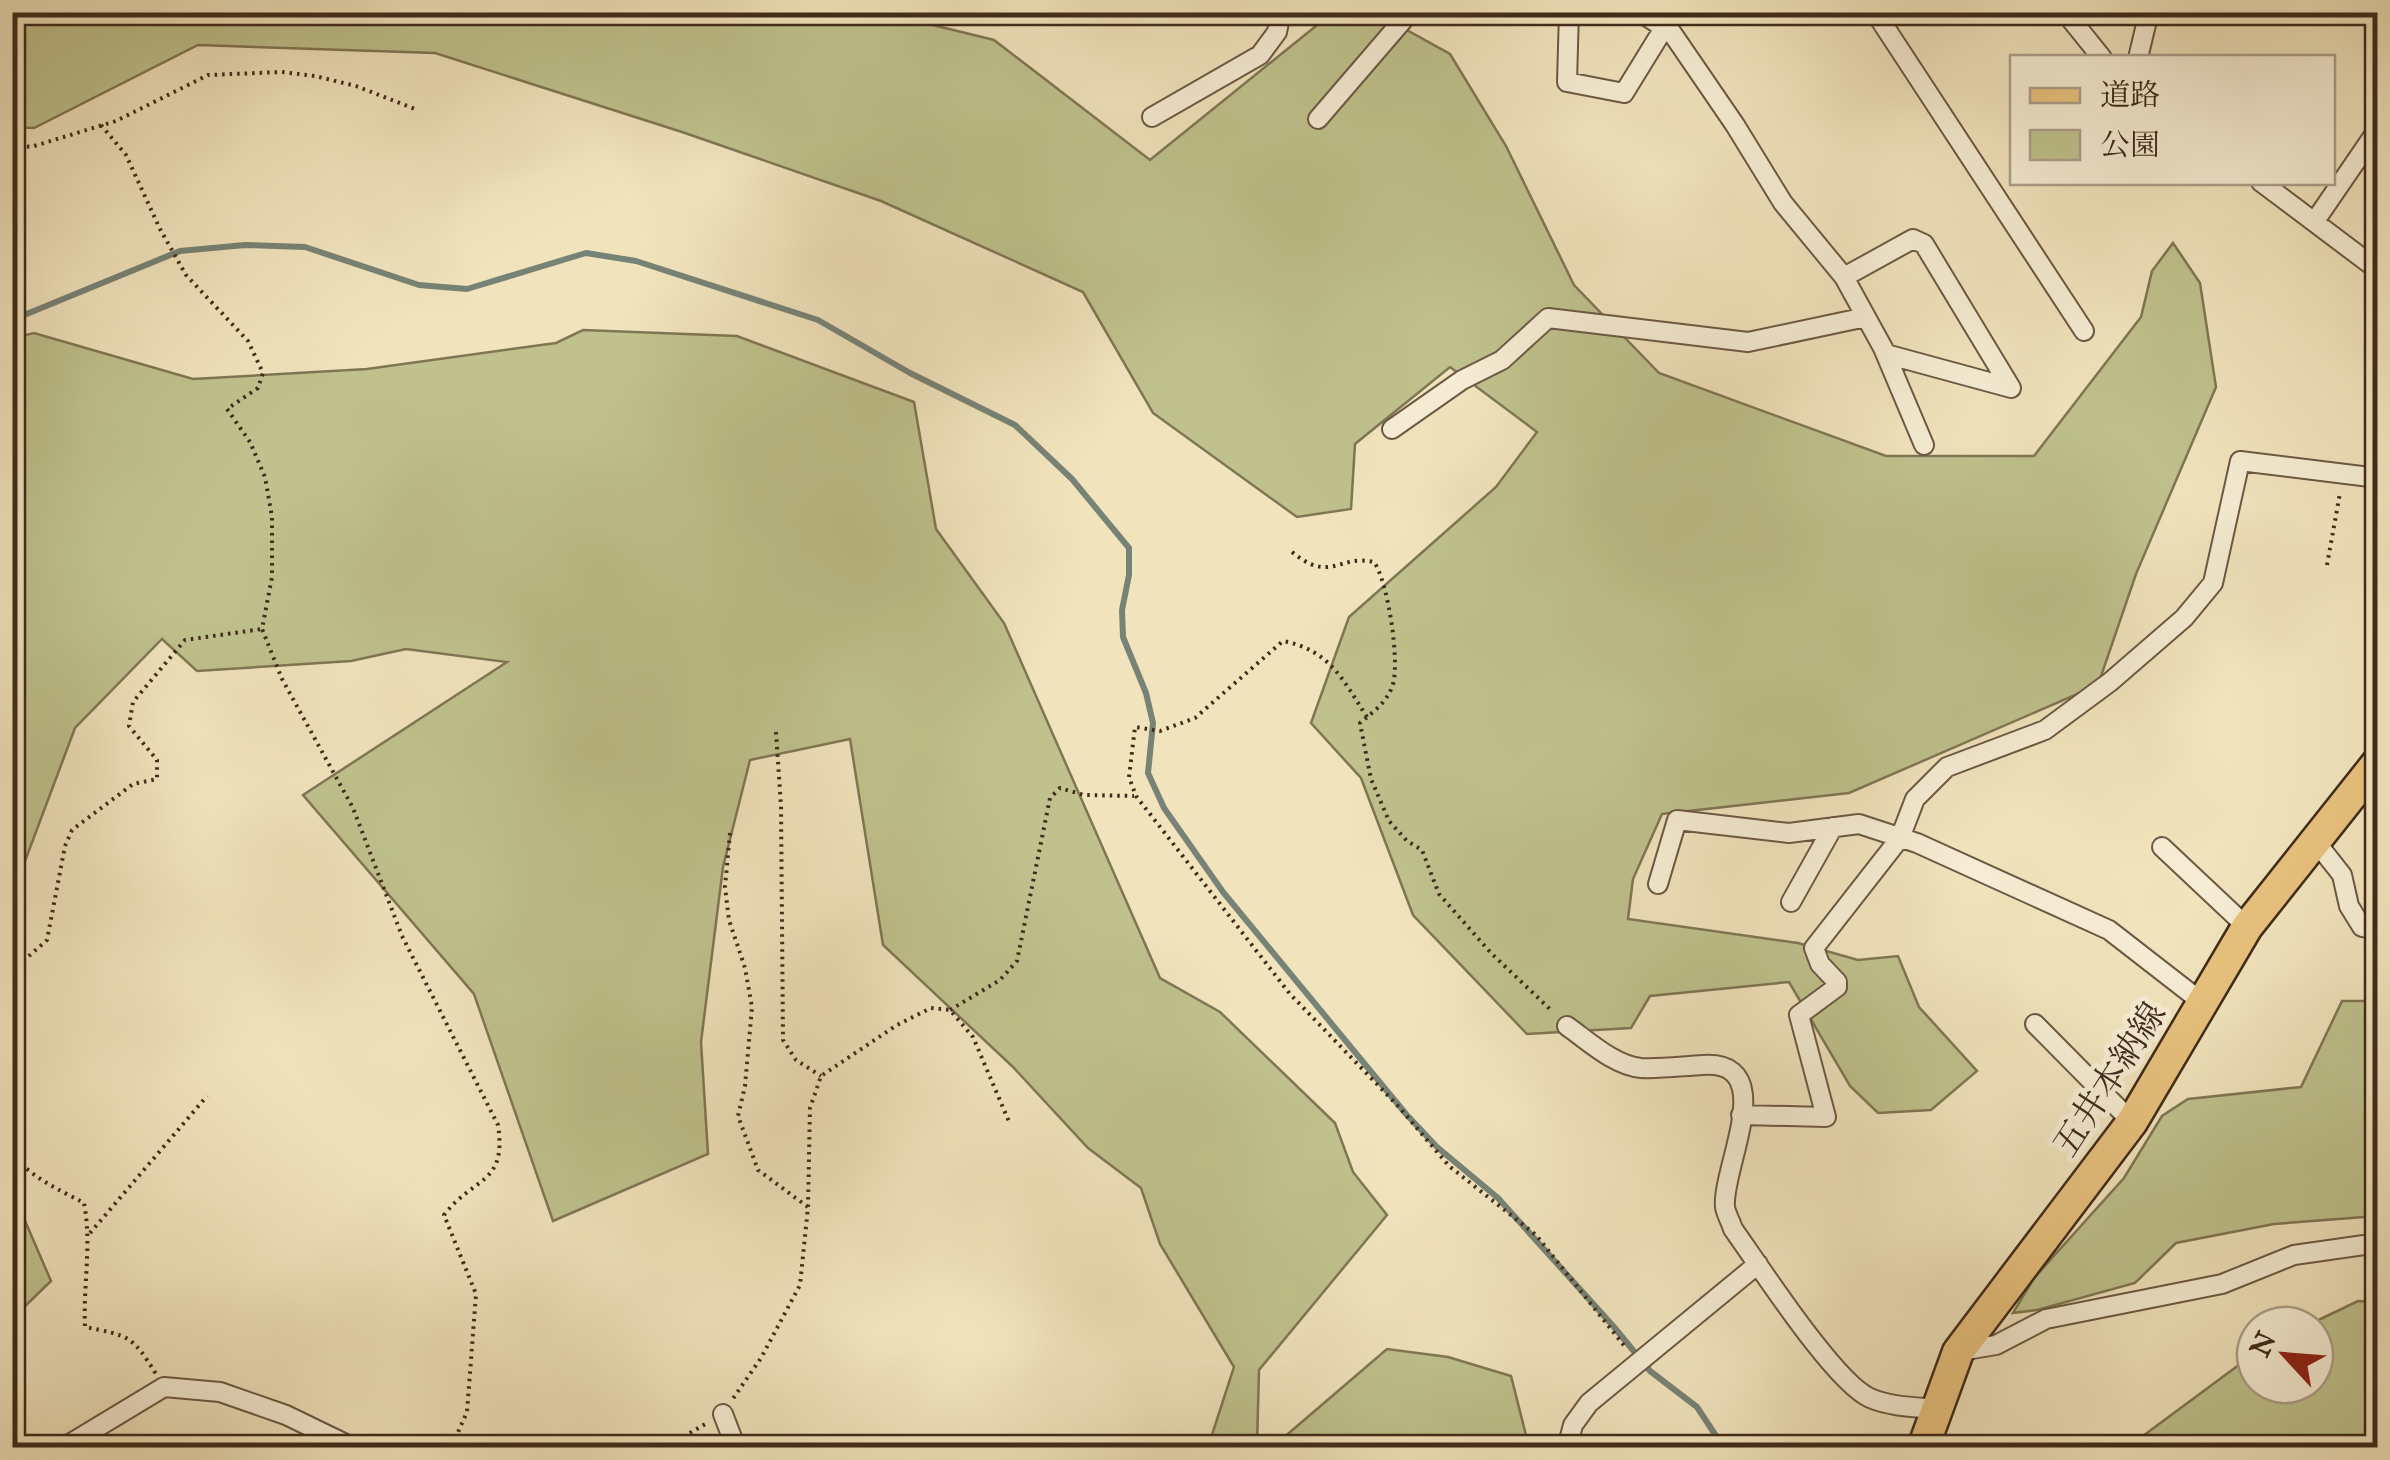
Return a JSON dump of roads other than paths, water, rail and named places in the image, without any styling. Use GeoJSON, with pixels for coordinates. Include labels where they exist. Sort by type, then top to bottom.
{"type":"FeatureCollection","features":[{"type":"Feature","properties":{"kind":"main road","name":"五井本納線"},"geometry":{"type":"LineString","coordinates":[[1923,1448],[1958,1352],[2132,1122],[2247,927],[2378,762]]}},
{"type":"Feature","properties":{"kind":"street"},"geometry":{"type":"LineString","coordinates":[[1152,117],[1260,56],[1277,32],[1281,12]]}},
{"type":"Feature","properties":{"kind":"street"},"geometry":{"type":"LineString","coordinates":[[1318,119],[1410,12]]}},
{"type":"Feature","properties":{"kind":"street"},"geometry":{"type":"LineString","coordinates":[[1569,12],[1567,82],[1624,93],[1664,28]]}},
{"type":"Feature","properties":{"kind":"street"},"geometry":{"type":"LineString","coordinates":[[1640,12],[1672,33],[1783,203],[1844,277],[1886,354],[1924,446]]}},
{"type":"Feature","properties":{"kind":"street"},"geometry":{"type":"LineString","coordinates":[[1875,12],[2084,331]]}},
{"type":"Feature","properties":{"kind":"street"},"geometry":{"type":"LineString","coordinates":[[2065,12],[2100,55]]}},
{"type":"Feature","properties":{"kind":"street"},"geometry":{"type":"LineString","coordinates":[[2139,55],[2149,12]]}},
{"type":"Feature","properties":{"kind":"street"},"geometry":{"type":"LineString","coordinates":[[2316,221],[2378,129]]}},
{"type":"Feature","properties":{"kind":"street"},"geometry":{"type":"LineString","coordinates":[[2265,185],[2378,270]]}},
{"type":"Feature","properties":{"kind":"street"},"geometry":{"type":"LineString","coordinates":[[1844,277],[1913,239],[1924,244],[2011,388],[1886,354]]}},
{"type":"Feature","properties":{"kind":"street"},"geometry":{"type":"LineString","coordinates":[[1392,429],[1462,380],[1502,360],[1548,318],[1748,342],[1866,317]]}},
{"type":"Feature","properties":{"kind":"street"},"geometry":{"type":"LineString","coordinates":[[1741,1114],[1826,1116],[1800,1016],[1837,987],[1837,982],[1820,964],[1814,948],[1900,838],[1915,799],[1947,767],[2045,730],[2110,682],[2184,618],[2214,582],[2240,460],[2378,478]]}},
{"type":"Feature","properties":{"kind":"street"},"geometry":{"type":"LineString","coordinates":[[1658,884],[1677,820],[1789,833],[1859,824],[1917,842],[2109,930],[2203,1002]]}},
{"type":"Feature","properties":{"kind":"street"},"geometry":{"type":"LineString","coordinates":[[1791,902],[1833,827]]}},
{"type":"Feature","properties":{"kind":"street"},"geometry":{"type":"LineString","coordinates":[[2316,842],[2342,875],[2348,906],[2362,927],[2378,930]]}},
{"type":"Feature","properties":{"kind":"street"},"geometry":{"type":"LineString","coordinates":[[2162,846],[2247,927]]}},
{"type":"Feature","properties":{"kind":"street"},"geometry":{"type":"LineString","coordinates":[[2035,1024],[2132,1122]]}},
{"type":"Feature","properties":{"kind":"street"},"geometry":{"type":"LineString","coordinates":[[1568,1026],[1609,1056],[1637,1068],[1713,1064],[1741,1079],[1741,1114],[1725,1205],[1733,1229],[1836,1370],[1865,1396],[1890,1405],[1938,1409]]}},
{"type":"Feature","properties":{"kind":"street"},"geometry":{"type":"LineString","coordinates":[[1958,1352],[1996,1345],[2046,1319],[2222,1284],[2294,1255],[2378,1243]]}},
{"type":"Feature","properties":{"kind":"street"},"geometry":{"type":"LineString","coordinates":[[1567,1448],[1573,1425],[1590,1403],[1758,1264]]}},
{"type":"Feature","properties":{"kind":"street"},"geometry":{"type":"LineString","coordinates":[[63,1448],[164,1388],[220,1392],[286,1415],[354,1448]]}},
{"type":"Feature","properties":{"kind":"street"},"geometry":{"type":"LineString","coordinates":[[723,1414],[736,1448]]}},
{"type":"Feature","properties":{"kind":"waterway"},"geometry":{"type":"LineString","coordinates":[[12,320],[180,251],[245,245],[305,247],[419,285],[467,289],[586,253],[636,261],[818,320],[910,373],[1015,425],[1072,479],[1129,548],[1123,637],[1146,693],[1153,723],[1148,773],[1164,808],[1223,892],[1406,1114],[1437,1147],[1498,1198],[1650,1371],[1697,1407],[1724,1448]]}}]}
